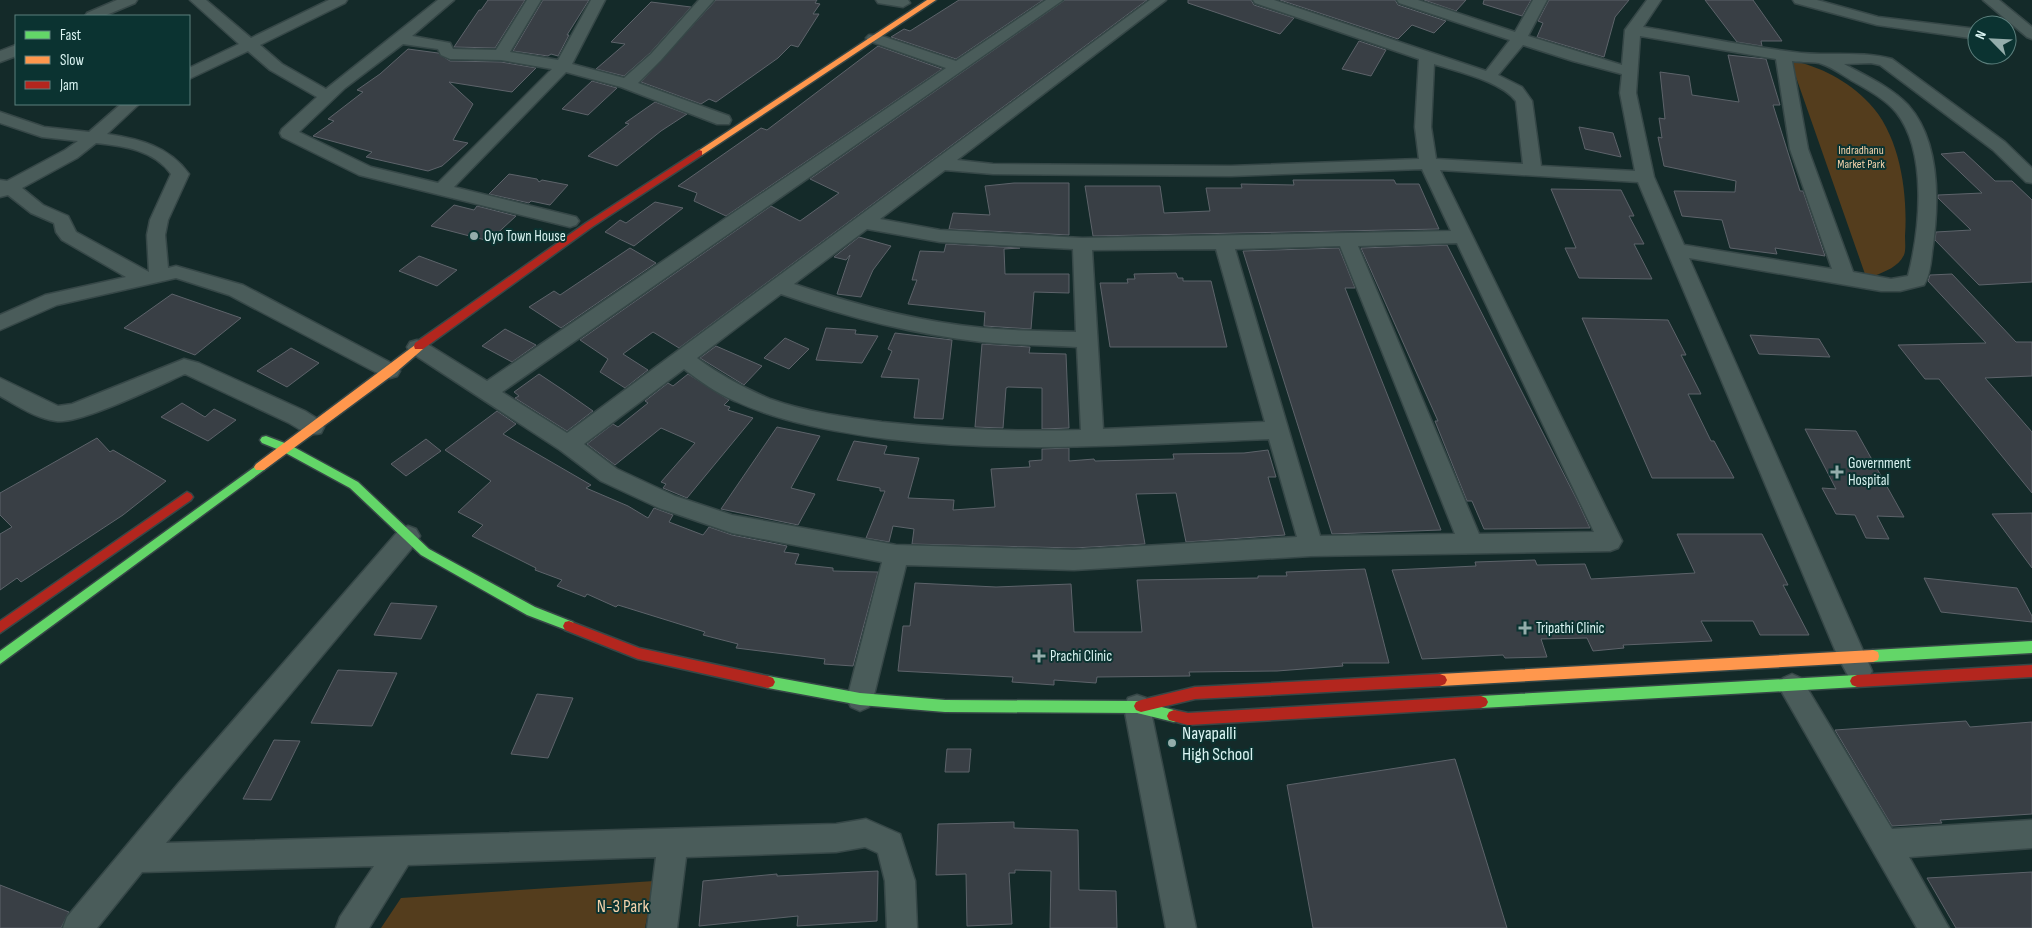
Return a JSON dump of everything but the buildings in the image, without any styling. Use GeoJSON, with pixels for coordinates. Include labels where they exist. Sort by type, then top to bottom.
{"type":"FeatureCollection","features":[{"type":"Feature","properties":{"kind":"street"},"geometry":{"type":"LineString","coordinates":[[94,15],[130,0]]}},
{"type":"Feature","properties":{"kind":"street"},"geometry":{"type":"LineString","coordinates":[[197,0],[276,67],[327,96]]}},
{"type":"Feature","properties":{"kind":"street"},"geometry":{"type":"LineString","coordinates":[[190,74],[340,0]]}},
{"type":"Feature","properties":{"kind":"street"},"geometry":{"type":"LineString","coordinates":[[447,0],[327,96],[288,132],[365,171],[574,218]]}},
{"type":"Feature","properties":{"kind":"street"},"geometry":{"type":"LineString","coordinates":[[501,56],[534,0]]}},
{"type":"Feature","properties":{"kind":"street"},"geometry":{"type":"LineString","coordinates":[[453,192],[566,67],[598,0]]}},
{"type":"Feature","properties":{"kind":"street"},"geometry":{"type":"LineString","coordinates":[[627,84],[656,57],[707,0]]}},
{"type":"Feature","properties":{"kind":"street"},"geometry":{"type":"LineString","coordinates":[[883,0],[906,2]]}},
{"type":"Feature","properties":{"kind":"street"},"geometry":{"type":"LineString","coordinates":[[0,658],[286,448],[301,419],[377,364],[418,347],[589,225],[932,0]]}},
{"type":"Feature","properties":{"kind":"street"},"geometry":{"type":"LineString","coordinates":[[488,391],[1056,0]]}},
{"type":"Feature","properties":{"kind":"street"},"geometry":{"type":"LineString","coordinates":[[568,444],[1159,0]]}},
{"type":"Feature","properties":{"kind":"street"},"geometry":{"type":"LineString","coordinates":[[1260,0],[1490,77],[1516,90],[1524,101],[1533,172]]}},
{"type":"Feature","properties":{"kind":"street"},"geometry":{"type":"LineString","coordinates":[[1404,0],[1578,58],[1629,71]]}},
{"type":"Feature","properties":{"kind":"street"},"geometry":{"type":"LineString","coordinates":[[1490,77],[1519,39],[1540,0]]}},
{"type":"Feature","properties":{"kind":"street"},"geometry":{"type":"LineString","coordinates":[[1654,0],[1633,30],[1629,71],[1628,93],[1645,177],[1851,657],[1865,680]]}},
{"type":"Feature","properties":{"kind":"street"},"geometry":{"type":"LineString","coordinates":[[1800,0],[1877,21],[1967,33]]}},
{"type":"Feature","properties":{"kind":"street"},"geometry":{"type":"LineString","coordinates":[[1989,1],[2032,34]]}},
{"type":"Feature","properties":{"kind":"street"},"geometry":{"type":"LineString","coordinates":[[888,15],[906,2]]}},
{"type":"Feature","properties":{"kind":"street"},"geometry":{"type":"LineString","coordinates":[[1633,30],[1783,55],[1826,60],[1872,58],[1894,66],[1999,146],[2032,178]]}},
{"type":"Feature","properties":{"kind":"street"},"geometry":{"type":"LineString","coordinates":[[2017,34],[2032,34]]}},
{"type":"Feature","properties":{"kind":"street"},"geometry":{"type":"LineString","coordinates":[[874,38],[958,67]]}},
{"type":"Feature","properties":{"kind":"street"},"geometry":{"type":"LineString","coordinates":[[400,39],[445,46],[446,52],[450,54],[501,56],[566,67],[627,84],[727,117]]}},
{"type":"Feature","properties":{"kind":"street"},"geometry":{"type":"LineString","coordinates":[[0,58],[15,50]]}},
{"type":"Feature","properties":{"kind":"street"},"geometry":{"type":"LineString","coordinates":[[1783,55],[1799,149],[1845,277]]}},
{"type":"Feature","properties":{"kind":"street"},"geometry":{"type":"LineString","coordinates":[[418,347],[568,444],[609,476],[667,502],[722,521],[896,556],[1074,560],[1311,546],[1610,541],[1428,164],[1423,127],[1426,57]]}},
{"type":"Feature","properties":{"kind":"street"},"geometry":{"type":"LineString","coordinates":[[1676,250],[1890,286],[1907,285],[1917,280],[1923,260],[1928,196],[1923,158],[1903,111],[1888,97],[1826,60]]}},
{"type":"Feature","properties":{"kind":"street"},"geometry":{"type":"LineString","coordinates":[[760,96],[774,102]]}},
{"type":"Feature","properties":{"kind":"street"},"geometry":{"type":"LineString","coordinates":[[3,188],[71,154],[130,105]]}},
{"type":"Feature","properties":{"kind":"street"},"geometry":{"type":"LineString","coordinates":[[0,117],[42,132],[142,145],[170,162],[180,174],[158,220],[152,277]]}},
{"type":"Feature","properties":{"kind":"street"},"geometry":{"type":"LineString","coordinates":[[707,130],[727,117]]}},
{"type":"Feature","properties":{"kind":"street"},"geometry":{"type":"LineString","coordinates":[[941,164],[993,169],[1221,171],[1428,164],[1533,172],[1645,177]]}},
{"type":"Feature","properties":{"kind":"street"},"geometry":{"type":"LineString","coordinates":[[3,188],[37,209],[62,220],[65,232],[69,236],[152,277]]}},
{"type":"Feature","properties":{"kind":"street"},"geometry":{"type":"LineString","coordinates":[[554,232],[574,218]]}},
{"type":"Feature","properties":{"kind":"street"},"geometry":{"type":"LineString","coordinates":[[863,222],[940,236],[1082,244],[1347,241],[1462,237]]}},
{"type":"Feature","properties":{"kind":"street"},"geometry":{"type":"LineString","coordinates":[[1347,241],[1471,543]]}},
{"type":"Feature","properties":{"kind":"street"},"geometry":{"type":"LineString","coordinates":[[1224,243],[1311,546]]}},
{"type":"Feature","properties":{"kind":"street"},"geometry":{"type":"LineString","coordinates":[[1082,244],[1092,437]]}},
{"type":"Feature","properties":{"kind":"street"},"geometry":{"type":"LineString","coordinates":[[0,324],[52,300],[176,272],[236,290],[377,364]]}},
{"type":"Feature","properties":{"kind":"street"},"geometry":{"type":"LineString","coordinates":[[779,286],[837,307],[897,321],[984,335],[1087,340]]}},
{"type":"Feature","properties":{"kind":"street"},"geometry":{"type":"LineString","coordinates":[[683,358],[710,379],[750,399],[796,415],[847,425],[966,439],[1092,437],[1278,430]]}},
{"type":"Feature","properties":{"kind":"street"},"geometry":{"type":"LineString","coordinates":[[0,386],[45,411],[58,414],[75,412],[184,366],[301,419]]}},
{"type":"Feature","properties":{"kind":"street"},"geometry":{"type":"LineString","coordinates":[[266,440],[286,448],[354,485],[425,552],[531,611],[638,653],[774,683],[860,699],[945,706],[1137,707],[1188,719],[2032,671]]}},
{"type":"Feature","properties":{"kind":"street"},"geometry":{"type":"LineString","coordinates":[[0,628],[195,491]]}},
{"type":"Feature","properties":{"kind":"street"},"geometry":{"type":"LineString","coordinates":[[78,928],[408,536]]}},
{"type":"Feature","properties":{"kind":"street"},"geometry":{"type":"LineString","coordinates":[[860,699],[896,556]]}},
{"type":"Feature","properties":{"kind":"street"},"geometry":{"type":"LineString","coordinates":[[1137,707],[1196,693],[2032,647]]}},
{"type":"Feature","properties":{"kind":"street"},"geometry":{"type":"LineString","coordinates":[[1792,686],[1887,844],[1934,928]]}},
{"type":"Feature","properties":{"kind":"street"},"geometry":{"type":"LineString","coordinates":[[1137,707],[1181,928]]}},
{"type":"Feature","properties":{"kind":"street"},"geometry":{"type":"LineString","coordinates":[[136,858],[836,838],[866,833],[890,844],[900,881],[902,928]]}},
{"type":"Feature","properties":{"kind":"street"},"geometry":{"type":"LineString","coordinates":[[1887,844],[2032,834]]}},
{"type":"Feature","properties":{"kind":"street"},"geometry":{"type":"LineString","coordinates":[[662,928],[673,842]]}},
{"type":"Feature","properties":{"kind":"street"},"geometry":{"type":"LineString","coordinates":[[350,928],[401,850]]}},
{"type":"Feature","properties":{"kind":"green space","name":"Indradhanu Market Park"},"geometry":{"type":"Polygon","coordinates":[[[1790,60],[1823,71],[1843,81],[1861,95],[1880,116],[1895,148],[1900,165],[1905,202],[1905,251],[1895,266],[1874,276],[1865,274],[1790,60]]]}},
{"type":"Feature","properties":{"kind":"green space","name":"N-3 Park"},"geometry":{"type":"Polygon","coordinates":[[[654,881],[645,928],[381,928],[401,898],[654,881]]]}},
{"type":"Feature","properties":{"kind":"traffic: fast"},"geometry":{"type":"LineString","coordinates":[[266,440],[286,448],[354,485],[425,552],[531,611],[569,626]]}},
{"type":"Feature","properties":{"kind":"traffic: fast"},"geometry":{"type":"LineString","coordinates":[[0,658],[260,467]]}},
{"type":"Feature","properties":{"kind":"traffic: fast"},"geometry":{"type":"LineString","coordinates":[[1873,656],[2032,647]]}},
{"type":"Feature","properties":{"kind":"traffic: fast"},"geometry":{"type":"LineString","coordinates":[[1481,702],[1857,681]]}},
{"type":"Feature","properties":{"kind":"traffic: fast"},"geometry":{"type":"LineString","coordinates":[[768,682],[860,699],[945,706],[1137,707],[1174,716]]}},
{"type":"Feature","properties":{"kind":"traffic: slow"},"geometry":{"type":"LineString","coordinates":[[699,153],[932,0]]}},
{"type":"Feature","properties":{"kind":"traffic: slow"},"geometry":{"type":"LineString","coordinates":[[260,467],[390,371],[419,346]]}},
{"type":"Feature","properties":{"kind":"traffic: slow"},"geometry":{"type":"LineString","coordinates":[[1440,680],[1873,656]]}},
{"type":"Feature","properties":{"kind":"traffic: jam"},"geometry":{"type":"LineString","coordinates":[[419,346],[589,225],[699,153]]}},
{"type":"Feature","properties":{"kind":"traffic: jam"},"geometry":{"type":"LineString","coordinates":[[0,628],[187,497]]}},
{"type":"Feature","properties":{"kind":"traffic: jam"},"geometry":{"type":"LineString","coordinates":[[569,626],[638,653],[768,682]]}},
{"type":"Feature","properties":{"kind":"traffic: jam"},"geometry":{"type":"LineString","coordinates":[[1857,681],[2032,671]]}},
{"type":"Feature","properties":{"kind":"traffic: jam"},"geometry":{"type":"LineString","coordinates":[[1141,706],[1195,693],[1440,680]]}},
{"type":"Feature","properties":{"kind":"traffic: jam"},"geometry":{"type":"LineString","coordinates":[[1174,716],[1188,719],[1481,702]]}},
{"type":"Feature","properties":{"kind":"place","name":"Oyo Town House"},"geometry":{"type":"Point","coordinates":[474,236]}},
{"type":"Feature","properties":{"kind":"place","name":"Government Hospital"},"geometry":{"type":"Point","coordinates":[1837,472]}},
{"type":"Feature","properties":{"kind":"place","name":"Tripathi Clinic"},"geometry":{"type":"Point","coordinates":[1525,628]}},
{"type":"Feature","properties":{"kind":"place","name":"Prachi Clinic"},"geometry":{"type":"Point","coordinates":[1039,656]}},
{"type":"Feature","properties":{"kind":"place","name":"Nayapalli High School"},"geometry":{"type":"Point","coordinates":[1172,743]}}]}
